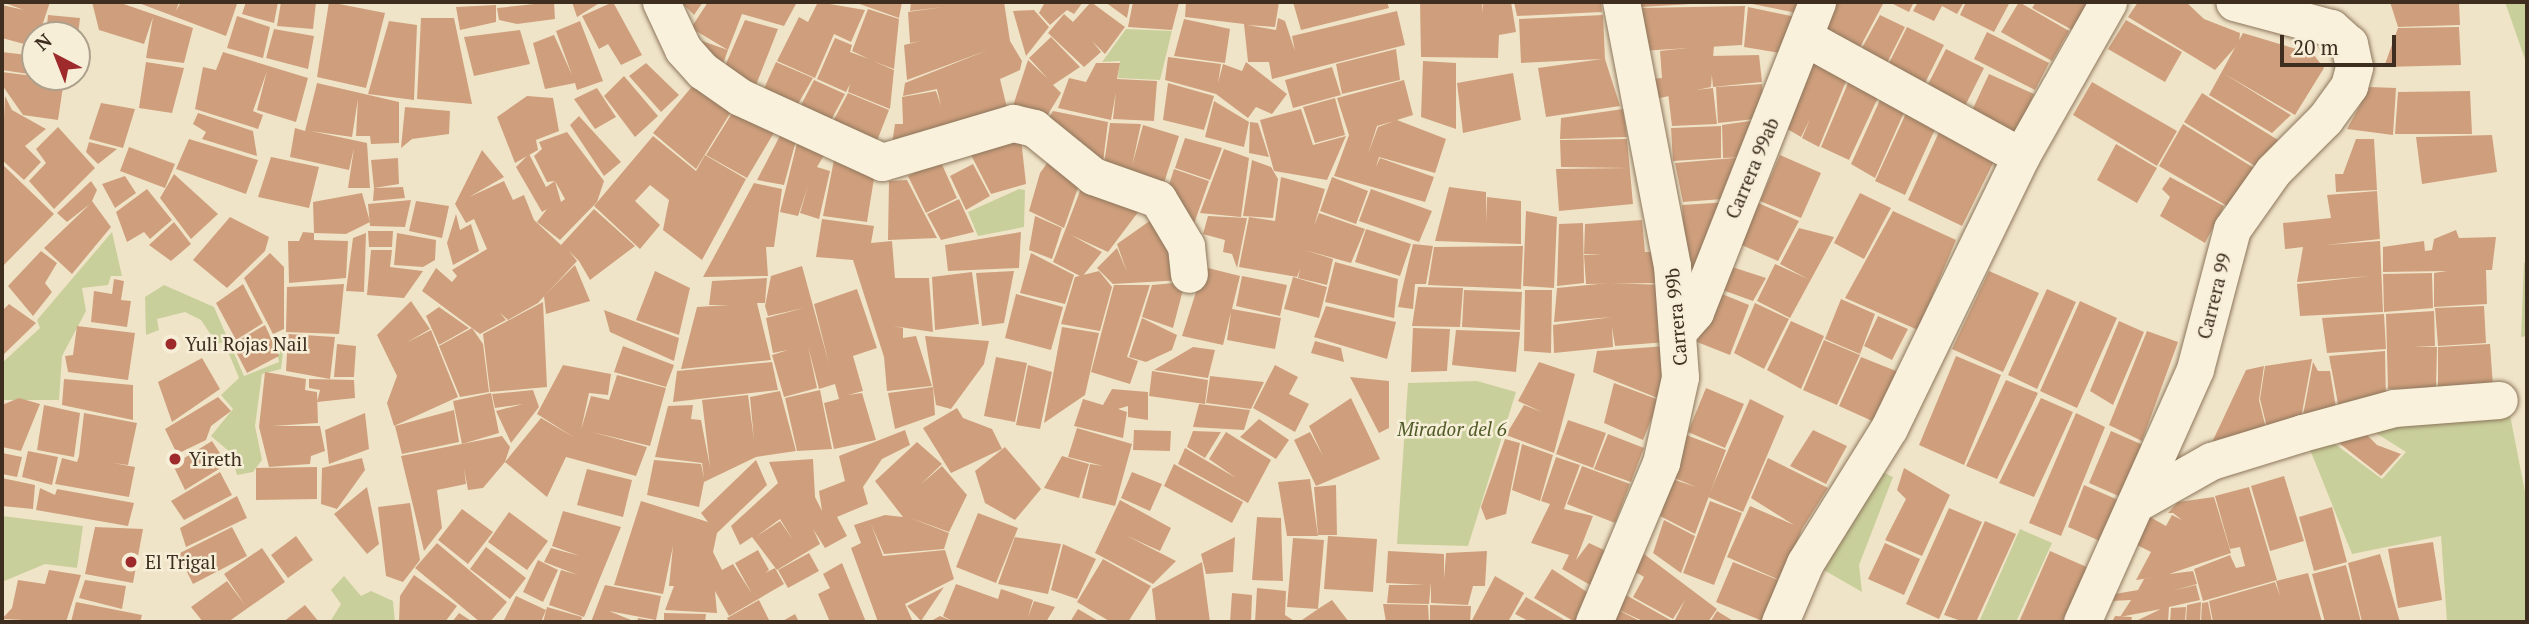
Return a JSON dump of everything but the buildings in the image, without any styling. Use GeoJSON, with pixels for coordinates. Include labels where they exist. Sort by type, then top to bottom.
{"type":"FeatureCollection","features":[{"type":"Feature","properties":{"kind":"street"},"geometry":{"type":"LineString","coordinates":[[661,2],[683,49],[703,71],[740,97],[882,162],[1013,123],[1034,128],[1093,176],[1158,200],[1186,246],[1189,274]]}},
{"type":"Feature","properties":{"kind":"street","name":"Carrera 99b"},"geometry":{"type":"LineString","coordinates":[[1594,622],[1634,540],[1665,451],[1678,396],[1679,330],[1621,2]]}},
{"type":"Feature","properties":{"kind":"street","name":"Carrera 99ab"},"geometry":{"type":"LineString","coordinates":[[1679,330],[1695,312],[1806,38],[1817,2]]}},
{"type":"Feature","properties":{"kind":"street"},"geometry":{"type":"LineString","coordinates":[[1780,622],[1804,563],[1889,428],[2021,156],[2108,2]]}},
{"type":"Feature","properties":{"kind":"street","name":"Carrera 99"},"geometry":{"type":"LineString","coordinates":[[2082,622],[2141,500],[2195,369],[2232,229],[2349,86],[2354,67],[2349,44],[2331,28],[2302,17],[2234,2]]}},
{"type":"Feature","properties":{"kind":"street"},"geometry":{"type":"LineString","coordinates":[[1806,38],[2021,156]]}},
{"type":"Feature","properties":{"kind":"street"},"geometry":{"type":"LineString","coordinates":[[2141,500],[2211,461],[2316,429],[2394,408],[2499,400]]}},
{"type":"Feature","properties":{"kind":"green space"},"geometry":{"type":"Polygon","coordinates":[[[2505,2],[2527,2],[2527,65],[2505,2]]]}},
{"type":"Feature","properties":{"kind":"green space"},"geometry":{"type":"Polygon","coordinates":[[[1126,29],[1172,31],[1160,80],[1118,78],[1120,61],[1102,62],[1126,29]]]}},
{"type":"Feature","properties":{"kind":"green space"},"geometry":{"type":"Polygon","coordinates":[[[1019,189],[1025,190],[1024,227],[978,236],[968,212],[1019,189]]]}},
{"type":"Feature","properties":{"kind":"green space"},"geometry":{"type":"Polygon","coordinates":[[[112,232],[122,276],[111,276],[108,285],[82,288],[86,311],[62,356],[59,400],[2,400],[2,363],[40,328],[37,320],[112,232]]]}},
{"type":"Feature","properties":{"kind":"green space"},"geometry":{"type":"Polygon","coordinates":[[[2527,262],[2527,336],[2521,337],[2524,263],[2527,262]]]}},
{"type":"Feature","properties":{"kind":"green space"},"geometry":{"type":"Polygon","coordinates":[[[164,285],[214,307],[244,376],[279,362],[274,336],[285,336],[281,369],[262,374],[255,426],[262,460],[253,472],[237,475],[231,453],[211,436],[233,409],[221,395],[239,378],[224,342],[217,344],[201,320],[185,312],[157,319],[159,330],[146,335],[145,297],[164,285]]]}},
{"type":"Feature","properties":{"kind":"green space","name":"Mirador del 6"},"geometry":{"type":"Polygon","coordinates":[[[1477,381],[1516,392],[1468,546],[1397,544],[1408,383],[1477,381]]]}},
{"type":"Feature","properties":{"kind":"green space"},"geometry":{"type":"Polygon","coordinates":[[[2509,410],[2527,502],[2527,622],[2447,622],[2441,536],[2352,554],[2307,442],[2331,441],[2382,479],[2406,452],[2365,426],[2509,410]]]}},
{"type":"Feature","properties":{"kind":"green space"},"geometry":{"type":"Polygon","coordinates":[[[1881,471],[1893,477],[1859,565],[1862,592],[1824,570],[1881,471]]]}},
{"type":"Feature","properties":{"kind":"green space"},"geometry":{"type":"Polygon","coordinates":[[[2,516],[83,526],[77,568],[45,564],[2,582],[2,516]]]}},
{"type":"Feature","properties":{"kind":"green space"},"geometry":{"type":"Polygon","coordinates":[[[2020,529],[2052,543],[2016,622],[1979,622],[2020,529]]]}},
{"type":"Feature","properties":{"kind":"green space"},"geometry":{"type":"Polygon","coordinates":[[[344,576],[361,596],[371,591],[393,601],[395,622],[330,622],[341,604],[331,590],[344,576]]]}},
{"type":"Feature","properties":{"kind":"place","name":"Yuli Rojas Nail"},"geometry":{"type":"Point","coordinates":[171,344]}},
{"type":"Feature","properties":{"kind":"place","name":"Yireth"},"geometry":{"type":"Point","coordinates":[175,459]}},
{"type":"Feature","properties":{"kind":"place","name":"El Trigal"},"geometry":{"type":"Point","coordinates":[131,562]}}]}
